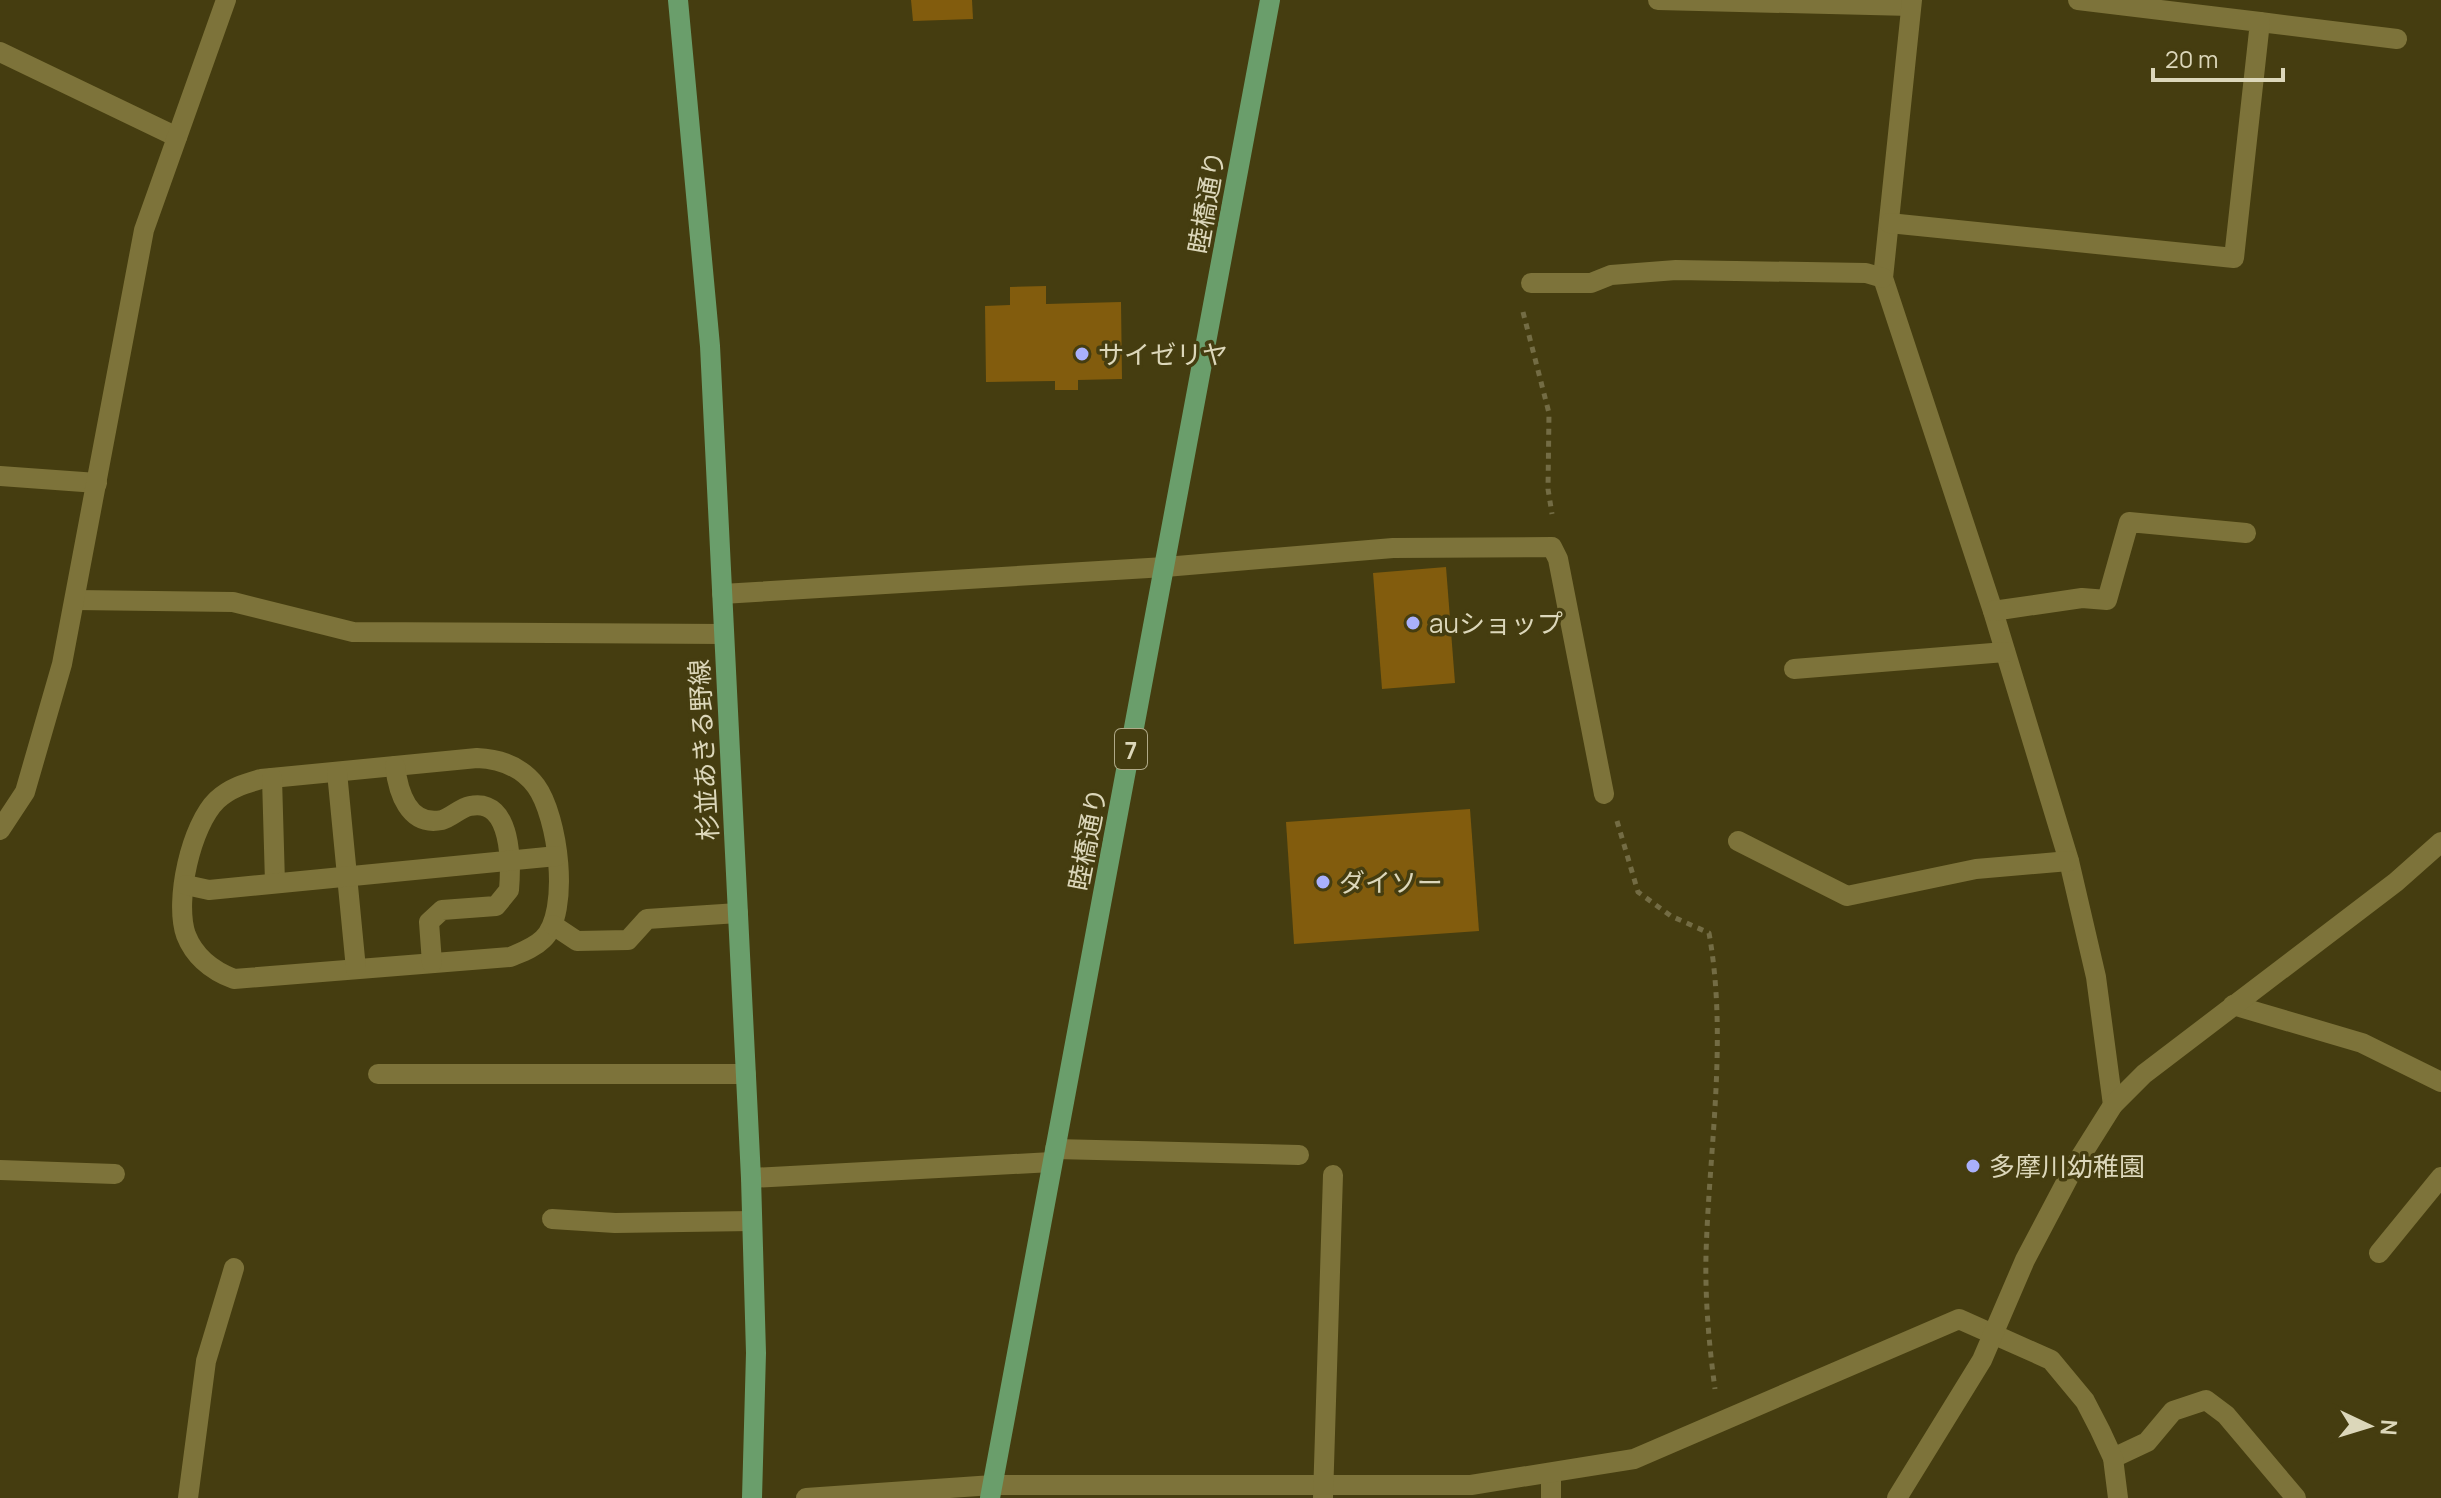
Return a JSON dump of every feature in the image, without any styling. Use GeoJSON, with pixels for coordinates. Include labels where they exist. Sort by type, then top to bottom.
{"type":"FeatureCollection","features":[{"type":"Feature","properties":{"kind":"main road","name":"杉並あきる野線"},"geometry":{"type":"LineString","coordinates":[[678,0],[710,346],[746,1074],[756,1353],[752,1498]]}},
{"type":"Feature","properties":{"kind":"main road","name":"睦橋通り"},"geometry":{"type":"LineString","coordinates":[[991,1491],[1270,0]]}},
{"type":"Feature","properties":{"kind":"street"},"geometry":{"type":"LineString","coordinates":[[0,830],[25,792],[62,664],[144,230],[226,0]]}},
{"type":"Feature","properties":{"kind":"street"},"geometry":{"type":"LineString","coordinates":[[1658,0],[1912,3],[1883,278],[1993,611],[2069,861],[2096,977],[2113,1105]]}},
{"type":"Feature","properties":{"kind":"street"},"geometry":{"type":"LineString","coordinates":[[2078,0],[2397,39]]}},
{"type":"Feature","properties":{"kind":"street"},"geometry":{"type":"LineString","coordinates":[[1889,223],[2234,258],[2260,22]]}},
{"type":"Feature","properties":{"kind":"street"},"geometry":{"type":"LineString","coordinates":[[0,52],[177,137]]}},
{"type":"Feature","properties":{"kind":"street"},"geometry":{"type":"LineString","coordinates":[[1531,283],[1591,283],[1611,275],[1676,270],[1866,273],[1883,278]]}},
{"type":"Feature","properties":{"kind":"street"},"geometry":{"type":"LineString","coordinates":[[0,476],[97,483]]}},
{"type":"Feature","properties":{"kind":"street"},"geometry":{"type":"LineString","coordinates":[[1993,611],[2082,598],[2107,600],[2129,522],[2246,533]]}},
{"type":"Feature","properties":{"kind":"street"},"geometry":{"type":"LineString","coordinates":[[722,594],[1165,567],[1393,548],[1552,547],[1558,559],[1604,794]]}},
{"type":"Feature","properties":{"kind":"street"},"geometry":{"type":"LineString","coordinates":[[76,600],[233,602],[353,632],[723,634]]}},
{"type":"Feature","properties":{"kind":"street"},"geometry":{"type":"LineString","coordinates":[[1794,669],[2005,652]]}},
{"type":"Feature","properties":{"kind":"street"},"geometry":{"type":"LineString","coordinates":[[477,758],[498,759],[518,769],[535,785],[545,803],[557,856],[558,909],[544,939],[510,957],[234,979],[213,971],[186,935],[182,911],[193,842],[203,818],[217,801],[236,786],[272,778],[395,766],[477,758]]}},
{"type":"Feature","properties":{"kind":"street"},"geometry":{"type":"LineString","coordinates":[[395,766],[398,791],[411,810],[424,819],[442,820],[472,805],[488,809],[502,823],[510,842],[509,890],[496,906],[442,910],[429,922],[432,963]]}},
{"type":"Feature","properties":{"kind":"street"},"geometry":{"type":"LineString","coordinates":[[337,772],[356,969]]}},
{"type":"Feature","properties":{"kind":"street"},"geometry":{"type":"LineString","coordinates":[[272,778],[275,883]]}},
{"type":"Feature","properties":{"kind":"street"},"geometry":{"type":"LineString","coordinates":[[1738,841],[1847,896],[1976,869],[2069,861]]}},
{"type":"Feature","properties":{"kind":"street"},"geometry":{"type":"LineString","coordinates":[[1897,1498],[1997,1332],[2025,1260],[2074,1167],[2113,1105],[2144,1074],[2396,882],[2441,842]]}},
{"type":"Feature","properties":{"kind":"street"},"geometry":{"type":"LineString","coordinates":[[186,885],[209,890],[557,856]]}},
{"type":"Feature","properties":{"kind":"street"},"geometry":{"type":"LineString","coordinates":[[553,925],[577,941],[628,940],[647,919],[738,913]]}},
{"type":"Feature","properties":{"kind":"street"},"geometry":{"type":"LineString","coordinates":[[2233,1005],[2362,1043],[2441,1082]]}},
{"type":"Feature","properties":{"kind":"street"},"geometry":{"type":"LineString","coordinates":[[378,1074],[746,1074]]}},
{"type":"Feature","properties":{"kind":"street"},"geometry":{"type":"LineString","coordinates":[[751,1178],[1053,1155],[1299,1155]]}},
{"type":"Feature","properties":{"kind":"street"},"geometry":{"type":"LineString","coordinates":[[0,1170],[115,1174]]}},
{"type":"Feature","properties":{"kind":"street"},"geometry":{"type":"LineString","coordinates":[[1323,1491],[1333,1175]]}},
{"type":"Feature","properties":{"kind":"street"},"geometry":{"type":"LineString","coordinates":[[2379,1253],[2441,1177]]}},
{"type":"Feature","properties":{"kind":"street"},"geometry":{"type":"LineString","coordinates":[[552,1219],[615,1223],[752,1221]]}},
{"type":"Feature","properties":{"kind":"street"},"geometry":{"type":"LineString","coordinates":[[188,1498],[206,1361],[234,1268]]}},
{"type":"Feature","properties":{"kind":"street"},"geometry":{"type":"LineString","coordinates":[[806,1498],[991,1491],[1323,1491],[1471,1485],[1551,1473],[1634,1459],[1959,1319],[1997,1332],[2051,1360],[2085,1401],[2113,1458],[2118,1498]]}},
{"type":"Feature","properties":{"kind":"street"},"geometry":{"type":"LineString","coordinates":[[2113,1458],[2147,1442],[2173,1411],[2206,1400],[2226,1415],[2296,1498]]}},
{"type":"Feature","properties":{"kind":"street"},"geometry":{"type":"LineString","coordinates":[[1551,1473],[1551,1498]]}},
{"type":"Feature","properties":{"kind":"path"},"geometry":{"type":"LineString","coordinates":[[1531,283],[1518,292],[1549,413],[1552,547]]}},
{"type":"Feature","properties":{"kind":"path"},"geometry":{"type":"LineString","coordinates":[[1604,794],[1613,802],[1638,892],[1671,916],[1709,933],[1718,981],[1706,1257],[1709,1345],[1720,1421]]}},
{"type":"Feature","properties":{"kind":"building"},"geometry":{"type":"Polygon","coordinates":[[[911,0],[972,0],[973,19],[913,21],[911,0]]]}},
{"type":"Feature","properties":{"kind":"building"},"geometry":{"type":"Polygon","coordinates":[[[1046,286],[1046,304],[1121,302],[1122,379],[1078,380],[1078,390],[1055,390],[1055,381],[986,382],[985,306],[1010,305],[1010,287],[1046,286]]]}},
{"type":"Feature","properties":{"kind":"building"},"geometry":{"type":"Polygon","coordinates":[[[1446,567],[1455,683],[1382,689],[1373,573],[1446,567]]]}},
{"type":"Feature","properties":{"kind":"building"},"geometry":{"type":"Polygon","coordinates":[[[1470,809],[1479,931],[1294,944],[1286,822],[1470,809]]]}},
{"type":"Feature","properties":{"kind":"place","name":"サイゼリヤ"},"geometry":{"type":"Point","coordinates":[1082,354]}},
{"type":"Feature","properties":{"kind":"place","name":"auショップ"},"geometry":{"type":"Point","coordinates":[1413,623]}},
{"type":"Feature","properties":{"kind":"place","name":"ダイソー"},"geometry":{"type":"Point","coordinates":[1323,882]}},
{"type":"Feature","properties":{"kind":"place","name":"多摩川幼稚園"},"geometry":{"type":"Point","coordinates":[1973,1166]}}]}
